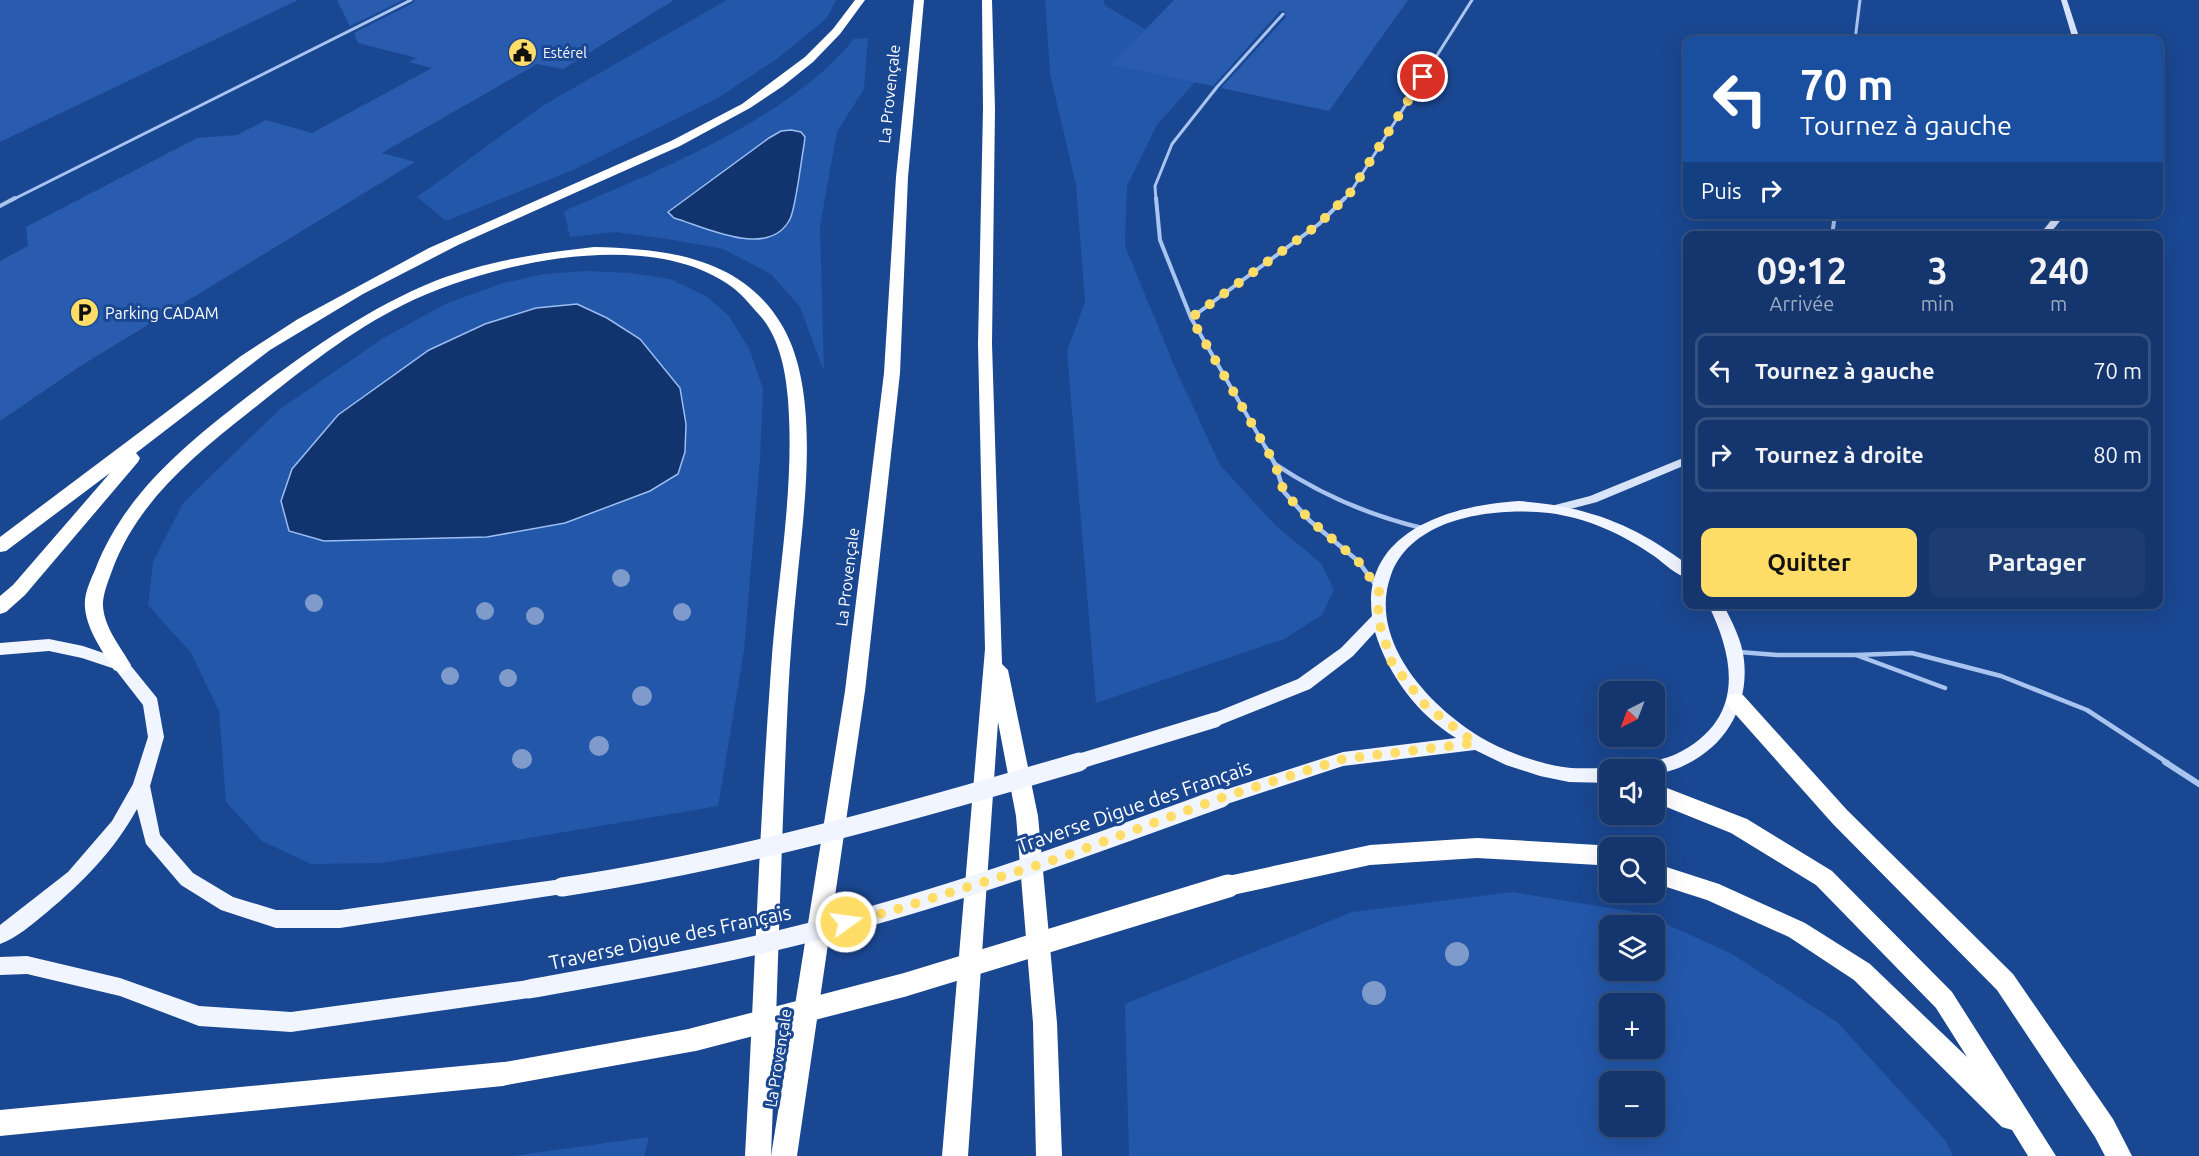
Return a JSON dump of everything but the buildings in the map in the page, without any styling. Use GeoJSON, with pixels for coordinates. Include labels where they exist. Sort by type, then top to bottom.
{"type":"FeatureCollection","features":[{"type":"Feature","properties":{"kind":"highway"},"geometry":{"type":"LineString","coordinates":[[0,546],[241,363],[299,324],[371,283],[451,243],[660,151],[747,105],[791,74],[825,46],[860,0]]}},
{"type":"Feature","properties":{"kind":"highway","name":"La Provençale"},"geometry":{"type":"LineString","coordinates":[[784,1156],[862,632],[892,373],[902,177],[919,0]]}},
{"type":"Feature","properties":{"kind":"highway"},"geometry":{"type":"LineString","coordinates":[[956,1156],[994,649],[985,344],[989,110],[987,0]]}},
{"type":"Feature","properties":{"kind":"highway"},"geometry":{"type":"LineString","coordinates":[[121,665],[99,627],[94,601],[116,538],[151,492],[208,436],[284,377],[353,330],[400,302],[455,278],[504,262],[563,253],[616,250],[665,255],[707,267],[744,289],[768,316],[789,353],[796,400],[795,500],[781,667],[759,1156]]}},
{"type":"Feature","properties":{"kind":"highway"},"geometry":{"type":"LineString","coordinates":[[0,607],[19,590],[157,429]]}},
{"type":"Feature","properties":{"kind":"highway"},"geometry":{"type":"LineString","coordinates":[[994,649],[1027,816],[1045,1023],[1049,1156]]}},
{"type":"Feature","properties":{"kind":"highway"},"geometry":{"type":"LineString","coordinates":[[1736,701],[1840,817],[2005,982],[2104,1128],[2119,1156]]}},
{"type":"Feature","properties":{"kind":"highway"},"geometry":{"type":"LineString","coordinates":[[1665,796],[1739,826],[1824,878],[1944,1000],[2039,1149]]}},
{"type":"Feature","properties":{"kind":"highway"},"geometry":{"type":"LineString","coordinates":[[0,1123],[503,1074],[692,1040],[904,985],[1228,886],[1370,855],[1477,848],[1599,855]]}},
{"type":"Feature","properties":{"kind":"highway"},"geometry":{"type":"LineString","coordinates":[[1665,876],[1711,891],[1797,930],[1862,972],[2039,1149]]}},
{"type":"Feature","properties":{"kind":"main road"},"geometry":{"type":"LineString","coordinates":[[2064,0],[2076,36]]}},
{"type":"Feature","properties":{"kind":"main road"},"geometry":{"type":"LineString","coordinates":[[2046,231],[2057,219]]}},
{"type":"Feature","properties":{"kind":"main road"},"geometry":{"type":"LineString","coordinates":[[1555,509],[1593,499],[1683,462]]}},
{"type":"Feature","properties":{"kind":"main road"},"geometry":{"type":"LineString","coordinates":[[1599,775],[1559,772],[1520,762],[1475,743],[1426,706],[1392,663],[1378,619],[1379,590],[1388,566],[1403,545],[1424,528],[1462,512],[1507,506],[1555,509],[1605,522],[1651,545],[1683,569]]}},
{"type":"Feature","properties":{"kind":"main road"},"geometry":{"type":"LineString","coordinates":[[1665,766],[1671,765],[1712,738],[1736,701],[1740,677],[1737,651],[1728,625],[1718,609]]}},
{"type":"Feature","properties":{"kind":"main road"},"geometry":{"type":"LineString","coordinates":[[141,786],[152,838],[187,879],[228,904],[276,919],[340,920],[681,867],[861,825],[1035,776],[1215,720],[1304,684],[1347,652],[1378,619]]}},
{"type":"Feature","properties":{"kind":"main road"},"geometry":{"type":"LineString","coordinates":[[0,649],[49,645],[83,652],[121,665],[151,702],[156,737],[141,786],[118,827],[74,878],[14,927],[0,935]]}},
{"type":"Feature","properties":{"kind":"main road","name":"Traverse Digue des Français"},"geometry":{"type":"LineString","coordinates":[[0,966],[27,965],[120,987],[199,1016],[291,1022],[529,989],[699,959],[888,912],[1054,860],[1221,798],[1343,759],[1475,743]]}},
{"type":"Feature","properties":{"kind":"lane"},"geometry":{"type":"LineString","coordinates":[[0,206],[411,0]]}},
{"type":"Feature","properties":{"kind":"lane"},"geometry":{"type":"LineString","coordinates":[[1191,318],[1319,224],[1350,193],[1472,0]]}},
{"type":"Feature","properties":{"kind":"lane"},"geometry":{"type":"LineString","coordinates":[[1856,36],[1860,0]]}},
{"type":"Feature","properties":{"kind":"lane"},"geometry":{"type":"LineString","coordinates":[[1284,14],[1217,87],[1172,144],[1155,186],[1160,240],[1191,318],[1275,464],[1284,492],[1310,520],[1358,561],[1379,590]]}},
{"type":"Feature","properties":{"kind":"lane"},"geometry":{"type":"LineString","coordinates":[[1275,464],[1306,486],[1334,501],[1375,518],[1424,528]]}},
{"type":"Feature","properties":{"kind":"lane"},"geometry":{"type":"LineString","coordinates":[[1737,651],[1777,655],[1912,653],[2001,676],[2087,710],[2199,784]]}},
{"type":"Feature","properties":{"kind":"lane"},"geometry":{"type":"LineString","coordinates":[[1856,655],[1945,688]]}},
{"type":"Feature","properties":{"kind":"shaded area"},"geometry":{"type":"Polygon","coordinates":[[[727,0],[836,0],[827,18],[778,58],[718,98],[573,170],[446,221],[417,197],[542,106],[727,0]]]}},
{"type":"Feature","properties":{"kind":"shaded area"},"geometry":{"type":"Polygon","coordinates":[[[1045,0],[1103,0],[1106,6],[1145,29],[1111,65],[1195,82],[1157,125],[1127,186],[1125,246],[1176,370],[1220,465],[1276,526],[1321,563],[1334,590],[1322,615],[1284,639],[1096,703],[1067,351],[1085,302],[1076,185],[1050,74],[1045,0]]]}},
{"type":"Feature","properties":{"kind":"shaded area"},"geometry":{"type":"Polygon","coordinates":[[[868,38],[864,89],[837,132],[820,226],[824,371],[800,307],[771,274],[723,249],[616,232],[570,237],[564,211],[720,140],[794,94],[827,68],[854,39],[868,38]]]}},
{"type":"Feature","properties":{"kind":"shaded area"},"geometry":{"type":"Polygon","coordinates":[[[781,131],[801,132],[805,137],[792,213],[780,231],[767,237],[752,239],[736,237],[674,218],[668,212],[769,138],[781,131]]]}},
{"type":"Feature","properties":{"kind":"shaded area"},"geometry":{"type":"Polygon","coordinates":[[[586,271],[631,273],[670,279],[706,296],[728,315],[749,348],[763,389],[760,459],[744,650],[718,806],[381,863],[311,864],[262,841],[226,802],[219,711],[191,653],[148,605],[153,562],[183,503],[280,409],[382,339],[445,304],[503,283],[544,274],[586,271]]]}},
{"type":"Feature","properties":{"kind":"shaded area"},"geometry":{"type":"Polygon","coordinates":[[[577,304],[607,318],[640,339],[680,388],[686,424],[685,452],[678,474],[650,491],[565,523],[487,537],[324,541],[289,531],[281,501],[292,469],[338,415],[429,350],[485,324],[536,308],[577,304]]]}},
{"type":"Feature","properties":{"kind":"shaded area"},"geometry":{"type":"Polygon","coordinates":[[[1512,892],[1642,913],[1646,915],[1599,915],[1599,981],[1665,981],[1665,923],[1732,954],[1837,1022],[1945,1140],[1953,1156],[1129,1156],[1125,1004],[1352,912],[1512,892]]]}},
{"type":"Feature","properties":{"kind":"shaded area"},"geometry":{"type":"Polygon","coordinates":[[[649,1137],[644,1156],[513,1156],[649,1137]]]}},
{"type":"Feature","properties":{"kind":"place","name":"Estérel"},"geometry":{"type":"Point","coordinates":[522,53]}},
{"type":"Feature","properties":{"kind":"place","name":"Parking CADAM"},"geometry":{"type":"Point","coordinates":[84,313]}},
{"type":"Feature","properties":{"kind":"route"},"geometry":{"type":"LineString","coordinates":[[846,922],[888,912],[1054,860],[1221,798],[1343,759],[1475,743],[1426,706],[1392,663],[1378,619],[1379,590],[1358,561],[1310,520],[1284,492],[1275,464],[1191,318],[1319,224],[1350,193],[1423,77]]}}]}
